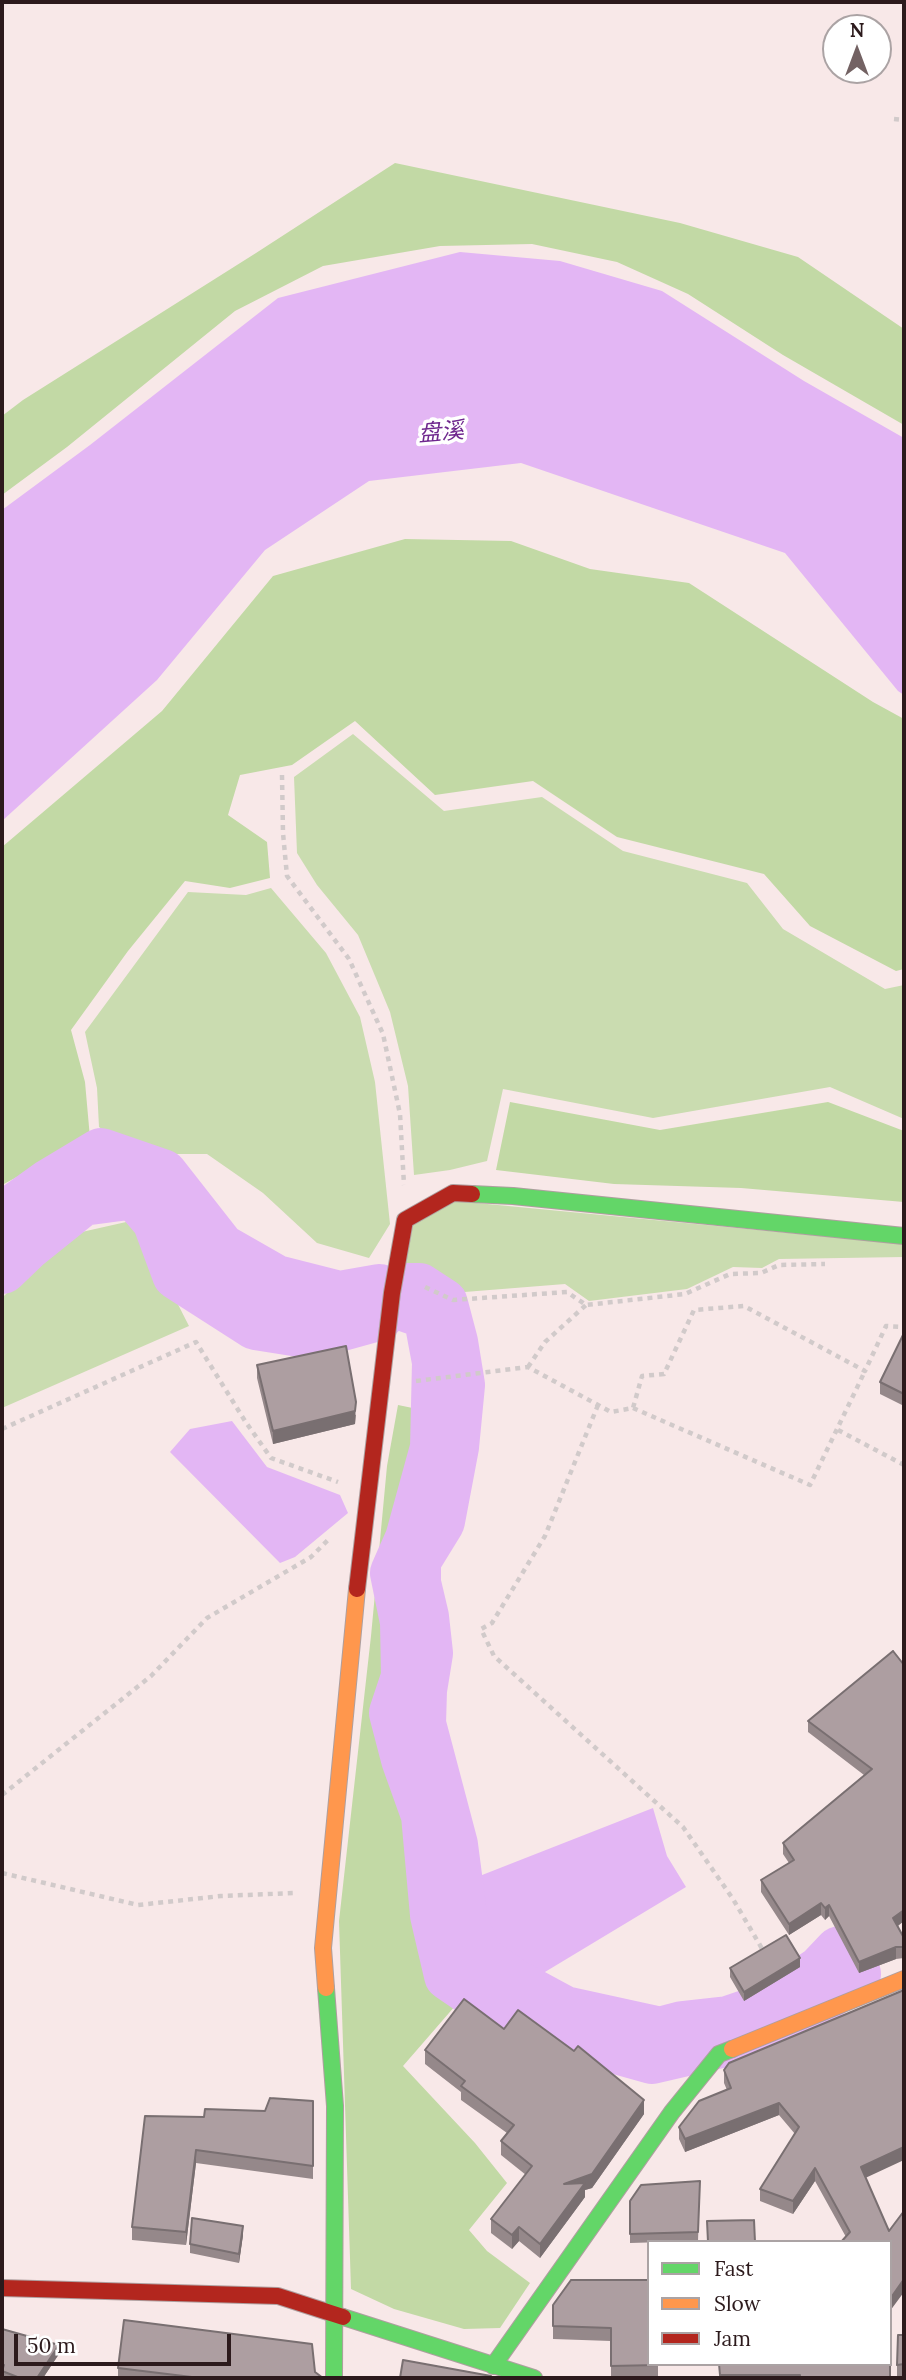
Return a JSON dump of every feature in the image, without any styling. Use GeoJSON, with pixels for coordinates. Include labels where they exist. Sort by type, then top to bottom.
{"type":"FeatureCollection","features":[{"type":"Feature","properties":{"kind":"street"},"geometry":{"type":"LineString","coordinates":[[334,2378],[335,2106],[323,1948],[347,1683],[396,1272],[405,1220],[453,1193],[513,1196],[904,1236]]}},
{"type":"Feature","properties":{"kind":"street"},"geometry":{"type":"LineString","coordinates":[[493,2366],[672,2112],[719,2054],[904,1979]]}},
{"type":"Feature","properties":{"kind":"street"},"geometry":{"type":"LineString","coordinates":[[2,2288],[278,2296],[534,2378]]}},
{"type":"Feature","properties":{"kind":"path"},"geometry":{"type":"LineString","coordinates":[[894,119],[904,120]]}},
{"type":"Feature","properties":{"kind":"path"},"geometry":{"type":"LineString","coordinates":[[282,775],[287,876],[349,959],[383,1034],[400,1114],[405,1220]]}},
{"type":"Feature","properties":{"kind":"path"},"geometry":{"type":"LineString","coordinates":[[528,1367],[545,1342],[586,1305],[685,1294],[730,1274],[761,1273],[779,1265],[834,1264]]}},
{"type":"Feature","properties":{"kind":"path"},"geometry":{"type":"LineString","coordinates":[[396,1272],[453,1300],[566,1292],[586,1305]]}},
{"type":"Feature","properties":{"kind":"path"},"geometry":{"type":"LineString","coordinates":[[633,1408],[642,1376],[664,1374],[694,1310],[744,1306],[865,1371]]}},
{"type":"Feature","properties":{"kind":"path"},"geometry":{"type":"LineString","coordinates":[[413,1382],[528,1367],[611,1412],[633,1408],[810,1485],[886,1326],[904,1326]]}},
{"type":"Feature","properties":{"kind":"path"},"geometry":{"type":"LineString","coordinates":[[2,1429],[196,1342],[271,1458],[369,1494]]}},
{"type":"Feature","properties":{"kind":"path"},"geometry":{"type":"LineString","coordinates":[[598,1405],[545,1536],[492,1623],[481,1629],[494,1656],[683,1827],[733,1899],[764,1952]]}},
{"type":"Feature","properties":{"kind":"path"},"geometry":{"type":"LineString","coordinates":[[838,1430],[904,1465]]}},
{"type":"Feature","properties":{"kind":"path"},"geometry":{"type":"LineString","coordinates":[[2,1795],[151,1676],[207,1618],[311,1556],[339,1531]]}},
{"type":"Feature","properties":{"kind":"path"},"geometry":{"type":"LineString","coordinates":[[2,1873],[138,1905],[221,1896],[328,1891]]}},
{"type":"Feature","properties":{"kind":"green space"},"geometry":{"type":"Polygon","coordinates":[[[395,163],[680,223],[798,257],[904,329],[904,425],[783,355],[688,294],[617,262],[532,244],[440,246],[323,266],[235,311],[67,447],[2,495],[2,416],[395,163]]]}},
{"type":"Feature","properties":{"kind":"green space"},"geometry":{"type":"Polygon","coordinates":[[[405,539],[511,541],[590,569],[689,583],[873,702],[904,719],[904,969],[896,971],[810,926],[764,874],[617,837],[533,781],[435,795],[355,721],[292,765],[240,775],[228,815],[267,842],[270,878],[230,888],[185,881],[128,951],[71,1030],[85,1082],[90,1138],[2,1185],[2,847],[162,711],[273,576],[405,539]]]}},
{"type":"Feature","properties":{"kind":"green space"},"geometry":{"type":"Polygon","coordinates":[[[353,734],[444,811],[542,797],[623,851],[747,883],[783,929],[885,989],[904,985],[904,1119],[830,1087],[653,1118],[503,1089],[487,1161],[414,1175],[408,1086],[390,1012],[358,935],[317,885],[297,853],[294,777],[353,734]]]}},
{"type":"Feature","properties":{"kind":"green space"},"geometry":{"type":"Polygon","coordinates":[[[271,888],[326,953],[360,1017],[375,1082],[390,1224],[369,1258],[317,1243],[263,1193],[207,1154],[138,1154],[99,1127],[97,1088],[85,1032],[188,892],[246,895],[271,888]]]}},
{"type":"Feature","properties":{"kind":"green space"},"geometry":{"type":"Polygon","coordinates":[[[510,1102],[660,1130],[828,1102],[904,1131],[904,1202],[741,1188],[614,1184],[496,1170],[510,1102]]]}},
{"type":"Feature","properties":{"kind":"green space"},"geometry":{"type":"Polygon","coordinates":[[[456,1201],[904,1244],[904,1257],[779,1259],[762,1268],[733,1267],[687,1289],[589,1301],[565,1284],[452,1293],[405,1268],[413,1225],[456,1201]]]}},
{"type":"Feature","properties":{"kind":"green space"},"geometry":{"type":"Polygon","coordinates":[[[135,1220],[189,1326],[2,1408],[2,1298],[64,1236],[135,1220]]]}},
{"type":"Feature","properties":{"kind":"green space"},"geometry":{"type":"Polygon","coordinates":[[[398,1405],[437,1413],[396,1573],[406,1649],[395,1712],[399,1775],[419,1847],[428,1950],[462,1998],[403,2066],[475,2143],[507,2183],[469,2230],[487,2251],[530,2283],[500,2328],[464,2329],[394,2309],[351,2289],[339,1921],[387,1466],[398,1405]]]}},
{"type":"Feature","properties":{"kind":"water","name":"盘溪"},"geometry":{"type":"Polygon","coordinates":[[[460,252],[560,261],[662,291],[804,381],[904,438],[904,695],[785,553],[521,463],[369,481],[265,550],[157,680],[2,821],[2,510],[278,298],[460,252]]]}},
{"type":"Feature","properties":{"kind":"water"},"geometry":{"type":"Polygon","coordinates":[[[232,1421],[267,1467],[340,1495],[348,1513],[295,1557],[280,1563],[170,1452],[190,1429],[232,1421]]]}},
{"type":"Feature","properties":{"kind":"water"},"geometry":{"type":"Polygon","coordinates":[[[653,1808],[667,1856],[686,1887],[535,1978],[494,1961],[484,1934],[477,1877],[653,1808]]]}},
{"type":"Feature","properties":{"kind":"building"},"geometry":{"type":"Polygon","coordinates":[[[904,1333],[904,1394],[880,1382],[904,1333]]]}},
{"type":"Feature","properties":{"kind":"building"},"geometry":{"type":"Polygon","coordinates":[[[346,1346],[356,1402],[355,1411],[273,1431],[257,1365],[346,1346]]]}},
{"type":"Feature","properties":{"kind":"building"},"geometry":{"type":"Polygon","coordinates":[[[893,1651],[904,1665],[904,1910],[893,1918],[904,1938],[904,1947],[896,1947],[859,1962],[829,1905],[825,1908],[821,1903],[789,1924],[761,1880],[794,1860],[783,1843],[872,1769],[808,1721],[893,1651]]]}},
{"type":"Feature","properties":{"kind":"building"},"geometry":{"type":"Polygon","coordinates":[[[786,1935],[800,1958],[744,1992],[730,1968],[786,1935]]]}},
{"type":"Feature","properties":{"kind":"building"},"geometry":{"type":"Polygon","coordinates":[[[904,1990],[904,2147],[861,2167],[889,2231],[904,2211],[904,2279],[892,2296],[892,2240],[843,2240],[850,2232],[815,2168],[793,2201],[760,2189],[799,2127],[779,2103],[685,2139],[679,2127],[699,2101],[731,2088],[724,2070],[729,2063],[904,1990]]]}},
{"type":"Feature","properties":{"kind":"building"},"geometry":{"type":"Polygon","coordinates":[[[464,1999],[504,2029],[518,2010],[574,2051],[578,2046],[644,2100],[592,2174],[564,2184],[585,2183],[540,2244],[519,2227],[512,2235],[491,2219],[532,2166],[501,2141],[514,2125],[461,2086],[465,2081],[425,2050],[464,1999]]]}},
{"type":"Feature","properties":{"kind":"building"},"geometry":{"type":"Polygon","coordinates":[[[270,2098],[313,2101],[313,2166],[196,2150],[186,2232],[132,2227],[145,2116],[204,2117],[205,2109],[265,2111],[270,2098]]]}},
{"type":"Feature","properties":{"kind":"building"},"geometry":{"type":"Polygon","coordinates":[[[700,2181],[698,2232],[630,2234],[630,2201],[641,2185],[700,2181]]]}},
{"type":"Feature","properties":{"kind":"building"},"geometry":{"type":"Polygon","coordinates":[[[192,2218],[243,2226],[239,2254],[190,2244],[192,2218]]]}},
{"type":"Feature","properties":{"kind":"building"},"geometry":{"type":"Polygon","coordinates":[[[754,2220],[755,2240],[708,2240],[707,2221],[754,2220]]]}},
{"type":"Feature","properties":{"kind":"building"},"geometry":{"type":"Polygon","coordinates":[[[571,2280],[647,2280],[647,2365],[611,2366],[611,2328],[553,2326],[553,2305],[571,2280]]]}},
{"type":"Feature","properties":{"kind":"building"},"geometry":{"type":"Polygon","coordinates":[[[124,2320],[312,2344],[315,2372],[323,2378],[200,2378],[118,2368],[124,2320]]]}},
{"type":"Feature","properties":{"kind":"building"},"geometry":{"type":"Polygon","coordinates":[[[2,2329],[59,2345],[37,2378],[20,2378],[2,2371],[2,2329]]]}},
{"type":"Feature","properties":{"kind":"building"},"geometry":{"type":"Polygon","coordinates":[[[898,2335],[904,2335],[904,2364],[897,2365],[898,2335]]]}},
{"type":"Feature","properties":{"kind":"building"},"geometry":{"type":"Polygon","coordinates":[[[403,2360],[491,2376],[491,2378],[400,2378],[403,2360]]]}},
{"type":"Feature","properties":{"kind":"building"},"geometry":{"type":"Polygon","coordinates":[[[719,2366],[890,2366],[890,2378],[720,2375],[719,2366]]]}},
{"type":"Feature","properties":{"kind":"waterway"},"geometry":{"type":"LineString","coordinates":[[2,1219],[51,1184],[101,1154],[162,1175],[220,1249],[276,1281],[339,1297],[379,1290],[378,1315],[313,1333],[256,1324],[178,1274],[158,1220],[135,1193],[82,1200],[2,1268]]}},
{"type":"Feature","properties":{"kind":"waterway"},"geometry":{"type":"LineString","coordinates":[[405,1289],[419,1289],[442,1304],[459,1385],[453,1447],[439,1521],[415,1560],[415,1583],[423,1617],[427,1653],[421,1690],[420,1724],[452,1845],[462,1922],[477,1959],[514,1985],[564,2012],[660,2033],[683,2027],[728,2022],[766,2009],[822,1971],[840,1952],[855,1974],[777,2029],[652,2058],[516,2020],[450,1975],[436,1915],[427,1815],[407,1759],[395,1713],[407,1677],[406,1622],[396,1573],[411,1539],[436,1448],[438,1362],[429,1314],[409,1307],[405,1289]]}},
{"type":"Feature","properties":{"kind":"traffic: fast"},"geometry":{"type":"LineString","coordinates":[[472,1194],[904,1236]]}},
{"type":"Feature","properties":{"kind":"traffic: fast"},"geometry":{"type":"LineString","coordinates":[[326,1988],[335,2106],[334,2378]]}},
{"type":"Feature","properties":{"kind":"traffic: fast"},"geometry":{"type":"LineString","coordinates":[[493,2366],[672,2112],[719,2054],[732,2049]]}},
{"type":"Feature","properties":{"kind":"traffic: fast"},"geometry":{"type":"LineString","coordinates":[[343,2317],[534,2378]]}},
{"type":"Feature","properties":{"kind":"traffic: slow"},"geometry":{"type":"LineString","coordinates":[[326,1988],[323,1948],[357,1589]]}},
{"type":"Feature","properties":{"kind":"traffic: slow"},"geometry":{"type":"LineString","coordinates":[[732,2049],[904,1979]]}},
{"type":"Feature","properties":{"kind":"traffic: jam"},"geometry":{"type":"LineString","coordinates":[[357,1589],[392,1293],[405,1220],[453,1193],[472,1194]]}},
{"type":"Feature","properties":{"kind":"traffic: jam"},"geometry":{"type":"LineString","coordinates":[[2,2288],[278,2296],[343,2317]]}}]}
